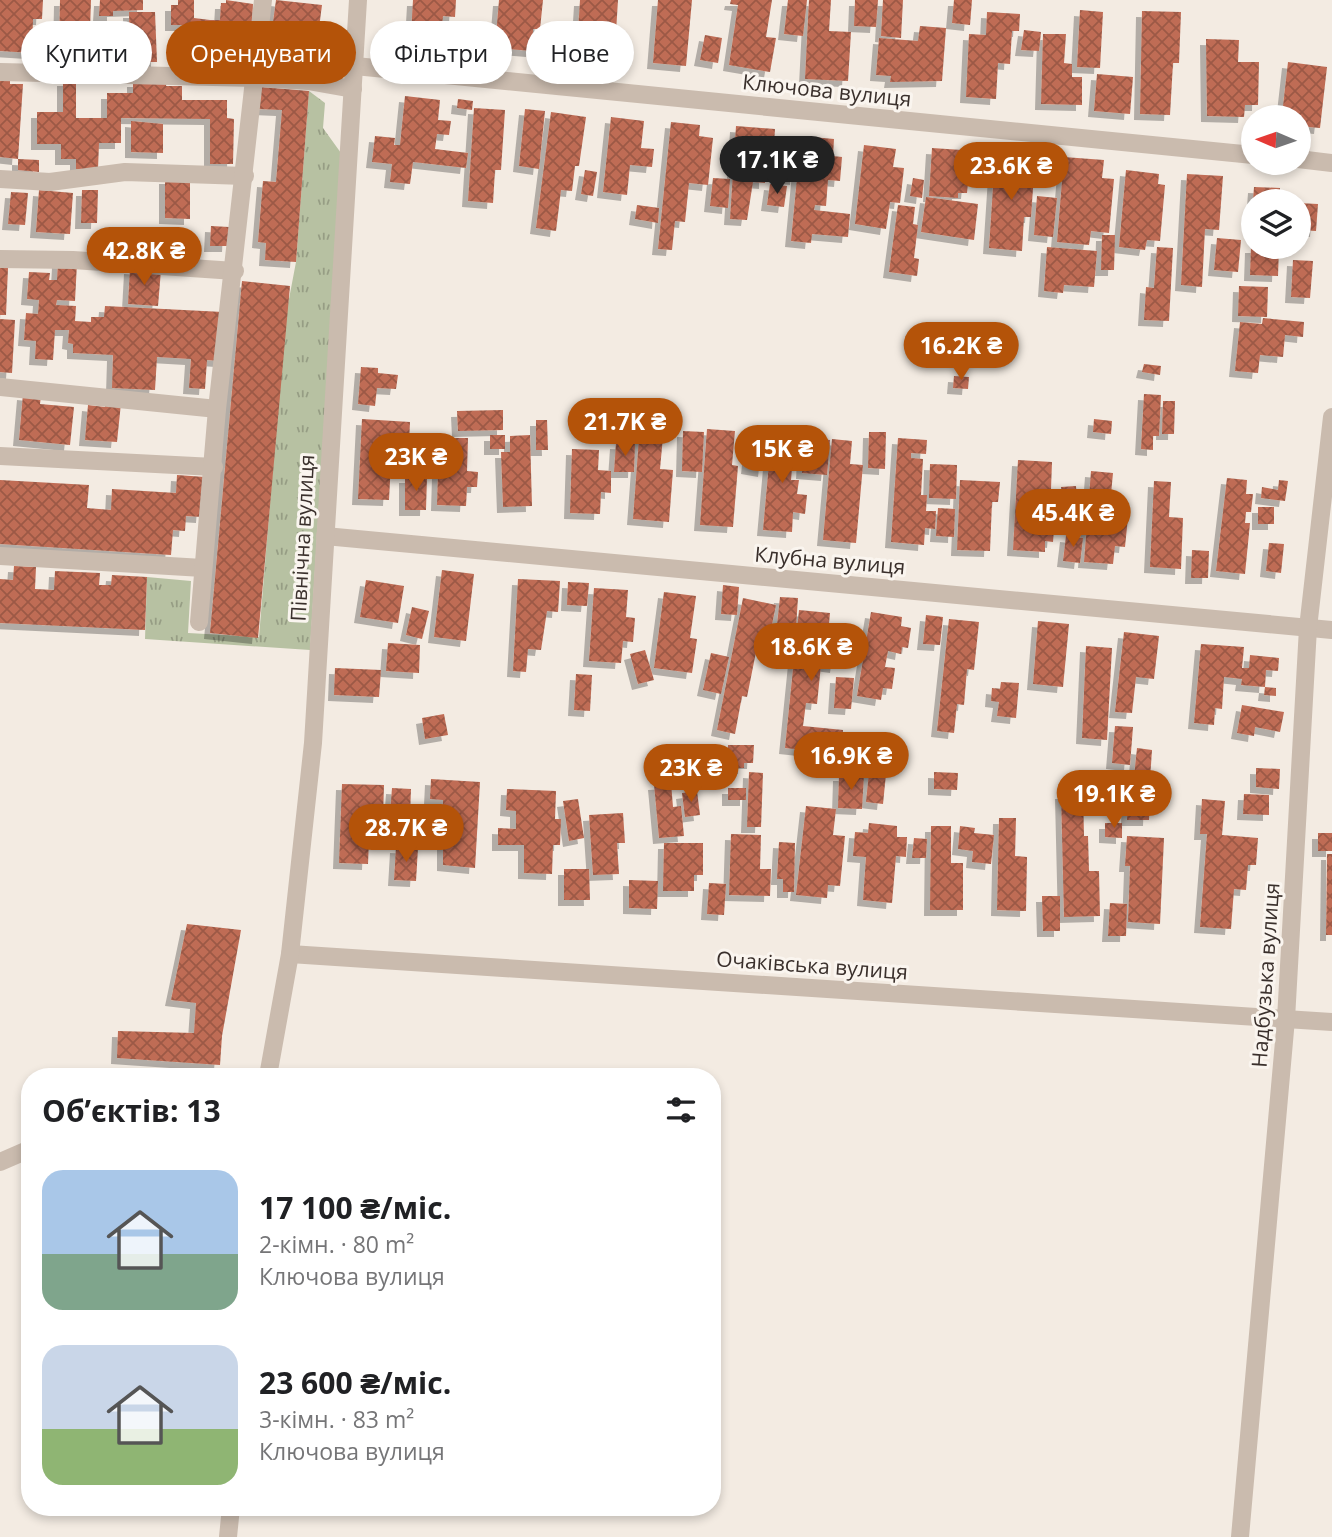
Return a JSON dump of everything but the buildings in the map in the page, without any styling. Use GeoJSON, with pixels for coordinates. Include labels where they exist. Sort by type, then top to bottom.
{"type":"FeatureCollection","features":[{"type":"Feature","properties":{"kind":"street"},"geometry":{"type":"LineString","coordinates":[[261,21],[263,0]]}},
{"type":"Feature","properties":{"kind":"street","name":"Північна вулиця"},"geometry":{"type":"LineString","coordinates":[[356,44],[358,0]]}},
{"type":"Feature","properties":{"kind":"street","name":"Ключова вулиця"},"geometry":{"type":"LineString","coordinates":[[356,66],[1241,154]]}},
{"type":"Feature","properties":{"kind":"street"},"geometry":{"type":"LineString","coordinates":[[0,72],[166,76]]}},
{"type":"Feature","properties":{"kind":"street"},"geometry":{"type":"LineString","coordinates":[[199,622],[217,409],[255,84]]}},
{"type":"Feature","properties":{"kind":"street"},"geometry":{"type":"LineString","coordinates":[[329,84],[353,89]]}},
{"type":"Feature","properties":{"kind":"street","name":"Північна вулиця"},"geometry":{"type":"LineString","coordinates":[[269,1068],[290,954],[313,743],[353,84]]}},
{"type":"Feature","properties":{"kind":"street"},"geometry":{"type":"LineString","coordinates":[[1311,161],[1332,163]]}},
{"type":"Feature","properties":{"kind":"street"},"geometry":{"type":"LineString","coordinates":[[0,179],[50,182],[125,172],[245,176]]}},
{"type":"Feature","properties":{"kind":"street"},"geometry":{"type":"LineString","coordinates":[[0,259],[73,260],[235,271]]}},
{"type":"Feature","properties":{"kind":"street"},"geometry":{"type":"LineString","coordinates":[[0,387],[217,409]]}},
{"type":"Feature","properties":{"kind":"street","name":"Надбузька вулиця"},"geometry":{"type":"LineString","coordinates":[[1240,1537],[1286,1019],[1308,628],[1332,417]]}},
{"type":"Feature","properties":{"kind":"street"},"geometry":{"type":"LineString","coordinates":[[0,456],[214,467]]}},
{"type":"Feature","properties":{"kind":"street","name":"Клубна вулиця"},"geometry":{"type":"LineString","coordinates":[[324,536],[1332,630]]}},
{"type":"Feature","properties":{"kind":"street"},"geometry":{"type":"LineString","coordinates":[[0,556],[203,568]]}},
{"type":"Feature","properties":{"kind":"street","name":"Очаківська вулиця"},"geometry":{"type":"LineString","coordinates":[[290,954],[1332,1022]]}},
{"type":"Feature","properties":{"kind":"street"},"geometry":{"type":"LineString","coordinates":[[0,1162],[21,1153]]}},
{"type":"Feature","properties":{"kind":"street"},"geometry":{"type":"LineString","coordinates":[[228,1537],[230,1516]]}},
{"type":"Feature","properties":{"kind":"green space"},"geometry":{"type":"Polygon","coordinates":[[[309,91],[325,103],[323,128],[341,153],[310,650],[145,639],[147,577],[191,581],[188,633],[259,637],[285,320],[296,262],[309,91]]]}}]}
